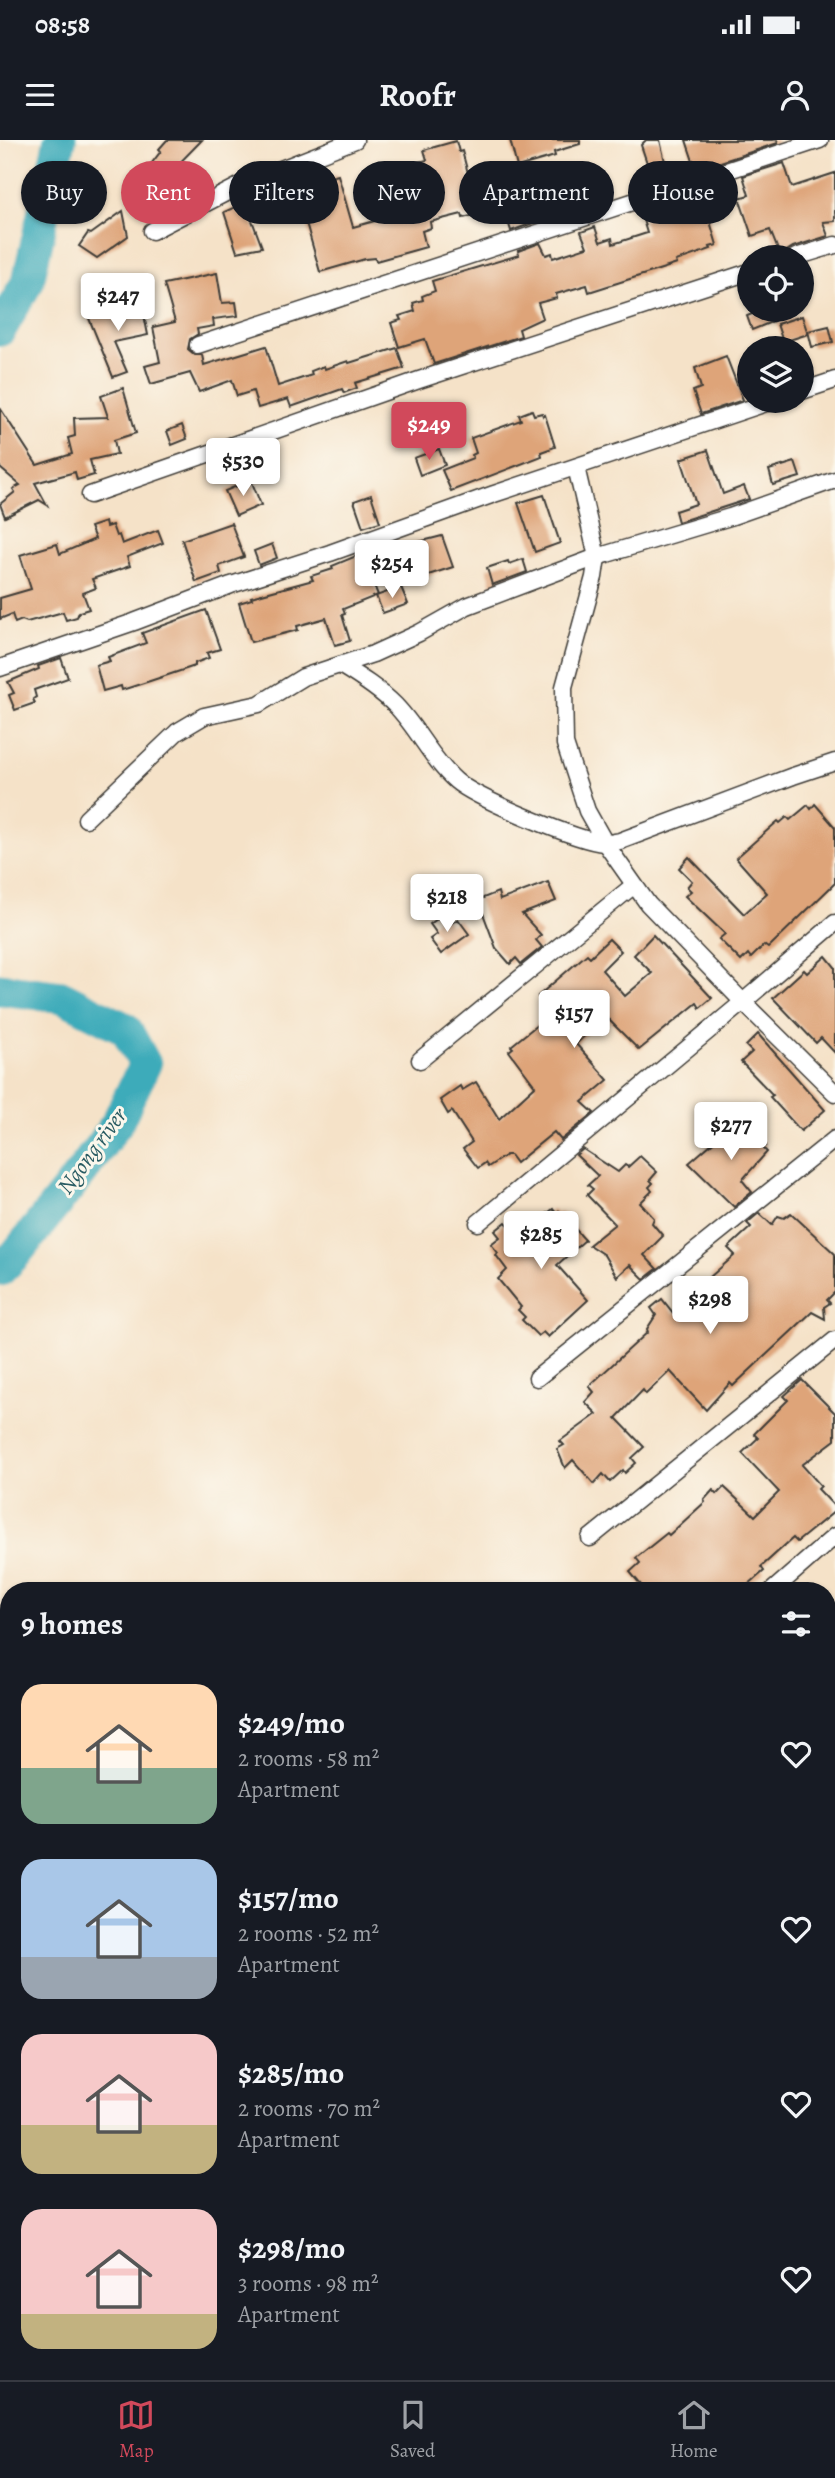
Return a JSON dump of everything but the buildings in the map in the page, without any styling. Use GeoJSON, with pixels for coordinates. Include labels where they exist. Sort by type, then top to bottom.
{"type":"FeatureCollection","features":[{"type":"Feature","properties":{"kind":"street"},"geometry":{"type":"LineString","coordinates":[[152,231],[243,184],[355,140]]}},
{"type":"Feature","properties":{"kind":"street"},"geometry":{"type":"LineString","coordinates":[[198,345],[820,140]]}},
{"type":"Feature","properties":{"kind":"street"},"geometry":{"type":"LineString","coordinates":[[814,251],[835,245]]}},
{"type":"Feature","properties":{"kind":"street"},"geometry":{"type":"LineString","coordinates":[[90,495],[419,380],[737,276]]}},
{"type":"Feature","properties":{"kind":"street"},"geometry":{"type":"LineString","coordinates":[[814,387],[835,380]]}},
{"type":"Feature","properties":{"kind":"street"},"geometry":{"type":"LineString","coordinates":[[0,668],[231,585],[330,554],[737,413]]}},
{"type":"Feature","properties":{"kind":"street"},"geometry":{"type":"LineString","coordinates":[[576,467],[597,557],[564,687],[565,744],[587,810],[605,843],[648,904],[835,1093]]}},
{"type":"Feature","properties":{"kind":"street"},"geometry":{"type":"LineString","coordinates":[[86,819],[177,732],[204,716],[259,704],[303,677],[396,643],[467,606],[597,557],[730,517],[835,480]]}},
{"type":"Feature","properties":{"kind":"street"},"geometry":{"type":"LineString","coordinates":[[340,665],[370,682],[397,707],[457,782],[530,817],[581,837],[605,843],[620,841],[835,762]]}},
{"type":"Feature","properties":{"kind":"street"},"geometry":{"type":"LineString","coordinates":[[420,1060],[634,885]]}},
{"type":"Feature","properties":{"kind":"street"},"geometry":{"type":"LineString","coordinates":[[478,1223],[835,923]]}},
{"type":"Feature","properties":{"kind":"street"},"geometry":{"type":"LineString","coordinates":[[537,1378],[835,1139]]}},
{"type":"Feature","properties":{"kind":"street"},"geometry":{"type":"LineString","coordinates":[[590,1538],[835,1340]]}},
{"type":"Feature","properties":{"kind":"street"},"geometry":{"type":"LineString","coordinates":[[782,1582],[835,1536]]}},
{"type":"Feature","properties":{"kind":"waterway","name":"Ngong river"},"geometry":{"type":"LineString","coordinates":[[0,330],[28,281],[60,140]]}},
{"type":"Feature","properties":{"kind":"waterway","name":"Ngong river"},"geometry":{"type":"LineString","coordinates":[[0,989],[63,997],[126,1029],[145,1064],[117,1123],[80,1174],[0,1270]]}}]}
